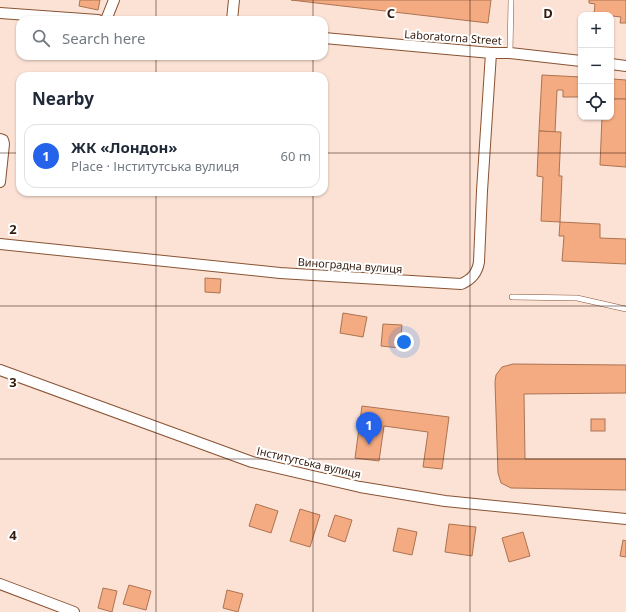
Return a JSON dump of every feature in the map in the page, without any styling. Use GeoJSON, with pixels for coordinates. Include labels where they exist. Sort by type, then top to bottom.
{"type":"FeatureCollection","features":[{"type":"Feature","properties":{"kind":"street"},"geometry":{"type":"LineString","coordinates":[[108,16],[114,0]]}},
{"type":"Feature","properties":{"kind":"street"},"geometry":{"type":"LineString","coordinates":[[232,16],[234,0]]}},
{"type":"Feature","properties":{"kind":"street"},"geometry":{"type":"LineString","coordinates":[[0,13],[42,16]]}},
{"type":"Feature","properties":{"kind":"street","name":"Laboratorna Street"},"geometry":{"type":"LineString","coordinates":[[328,38],[491,53],[510,53],[578,61]]}},
{"type":"Feature","properties":{"kind":"street","name":"Виноградна вулиця"},"geometry":{"type":"LineString","coordinates":[[0,244],[280,273],[461,284],[473,276],[478,270],[491,53]]}},
{"type":"Feature","properties":{"kind":"street"},"geometry":{"type":"LineString","coordinates":[[614,64],[626,66]]}},
{"type":"Feature","properties":{"kind":"street"},"geometry":{"type":"LineString","coordinates":[[0,139],[3,140],[4,144],[0,182]]}},
{"type":"Feature","properties":{"kind":"street","name":"Інститутська вулиця"},"geometry":{"type":"LineString","coordinates":[[0,370],[252,462],[360,487],[445,501],[626,520]]}},
{"type":"Feature","properties":{"kind":"street"},"geometry":{"type":"LineString","coordinates":[[0,584],[74,612]]}},
{"type":"Feature","properties":{"kind":"lane"},"geometry":{"type":"LineString","coordinates":[[510,53],[511,0]]}},
{"type":"Feature","properties":{"kind":"lane"},"geometry":{"type":"LineString","coordinates":[[512,296],[577,298],[626,309]]}},
{"type":"Feature","properties":{"kind":"building"},"geometry":{"type":"Polygon","coordinates":[[[80,0],[100,0],[98,10],[79,6],[80,0]]]}},
{"type":"Feature","properties":{"kind":"building"},"geometry":{"type":"Polygon","coordinates":[[[291,0],[491,0],[488,23],[291,0]]]}},
{"type":"Feature","properties":{"kind":"building"},"geometry":{"type":"Polygon","coordinates":[[[589,0],[626,0],[626,23],[620,23],[621,17],[614,16],[614,12],[594,12],[595,4],[589,3],[589,0]]]}},
{"type":"Feature","properties":{"kind":"building"},"geometry":{"type":"Polygon","coordinates":[[[542,75],[578,77],[578,97],[563,97],[563,90],[557,90],[555,132],[539,131],[542,75]]]}},
{"type":"Feature","properties":{"kind":"building"},"geometry":{"type":"Polygon","coordinates":[[[614,79],[626,80],[626,99],[614,99],[614,79]]]}},
{"type":"Feature","properties":{"kind":"building"},"geometry":{"type":"Polygon","coordinates":[[[614,99],[626,99],[626,167],[600,165],[602,120],[614,120],[614,99]]]}},
{"type":"Feature","properties":{"kind":"building"},"geometry":{"type":"Polygon","coordinates":[[[539,131],[561,132],[559,176],[562,176],[560,222],[541,221],[543,177],[537,176],[539,131]]]}},
{"type":"Feature","properties":{"kind":"building"},"geometry":{"type":"Polygon","coordinates":[[[560,222],[600,224],[600,238],[626,239],[626,264],[562,261],[564,236],[559,236],[560,222]]]}},
{"type":"Feature","properties":{"kind":"building"},"geometry":{"type":"Polygon","coordinates":[[[205,278],[221,279],[220,293],[205,292],[205,278]]]}},
{"type":"Feature","properties":{"kind":"building"},"geometry":{"type":"Polygon","coordinates":[[[343,313],[367,317],[363,337],[340,333],[343,313]]]}},
{"type":"Feature","properties":{"kind":"building"},"geometry":{"type":"Polygon","coordinates":[[[383,324],[402,325],[400,348],[381,346],[383,324]]]}},
{"type":"Feature","properties":{"kind":"building"},"geometry":{"type":"Polygon","coordinates":[[[513,364],[626,365],[626,393],[524,394],[525,459],[626,459],[626,490],[511,488],[501,483],[498,473],[495,382],[496,375],[502,367],[513,364]]]}},
{"type":"Feature","properties":{"kind":"building"},"geometry":{"type":"Polygon","coordinates":[[[362,406],[449,417],[442,469],[423,467],[428,432],[384,426],[379,461],[355,458],[362,406]]]}},
{"type":"Feature","properties":{"kind":"building"},"geometry":{"type":"Polygon","coordinates":[[[591,419],[605,419],[605,431],[591,431],[591,419]]]}},
{"type":"Feature","properties":{"kind":"building"},"geometry":{"type":"Polygon","coordinates":[[[256,504],[278,511],[271,533],[249,526],[256,504]]]}},
{"type":"Feature","properties":{"kind":"building"},"geometry":{"type":"Polygon","coordinates":[[[300,509],[320,515],[310,547],[290,541],[300,509]]]}},
{"type":"Feature","properties":{"kind":"building"},"geometry":{"type":"Polygon","coordinates":[[[335,515],[352,520],[345,542],[328,536],[335,515]]]}},
{"type":"Feature","properties":{"kind":"building"},"geometry":{"type":"Polygon","coordinates":[[[449,524],[476,527],[472,556],[445,552],[449,524]]]}},
{"type":"Feature","properties":{"kind":"building"},"geometry":{"type":"Polygon","coordinates":[[[398,528],[417,532],[412,555],[393,551],[398,528]]]}},
{"type":"Feature","properties":{"kind":"building"},"geometry":{"type":"Polygon","coordinates":[[[523,532],[530,556],[509,562],[502,538],[523,532]]]}},
{"type":"Feature","properties":{"kind":"building"},"geometry":{"type":"Polygon","coordinates":[[[623,540],[626,541],[626,557],[620,556],[623,540]]]}},
{"type":"Feature","properties":{"kind":"building"},"geometry":{"type":"Polygon","coordinates":[[[129,585],[151,591],[146,610],[123,604],[129,585]]]}},
{"type":"Feature","properties":{"kind":"building"},"geometry":{"type":"Polygon","coordinates":[[[103,588],[117,591],[112,612],[98,608],[103,588]]]}},
{"type":"Feature","properties":{"kind":"building"},"geometry":{"type":"Polygon","coordinates":[[[227,590],[243,594],[238,612],[223,608],[227,590]]]}},
{"type":"Feature","properties":{"kind":"place","name":"ЖК «Лондон»"},"geometry":{"type":"Point","coordinates":[369,445]}}]}
